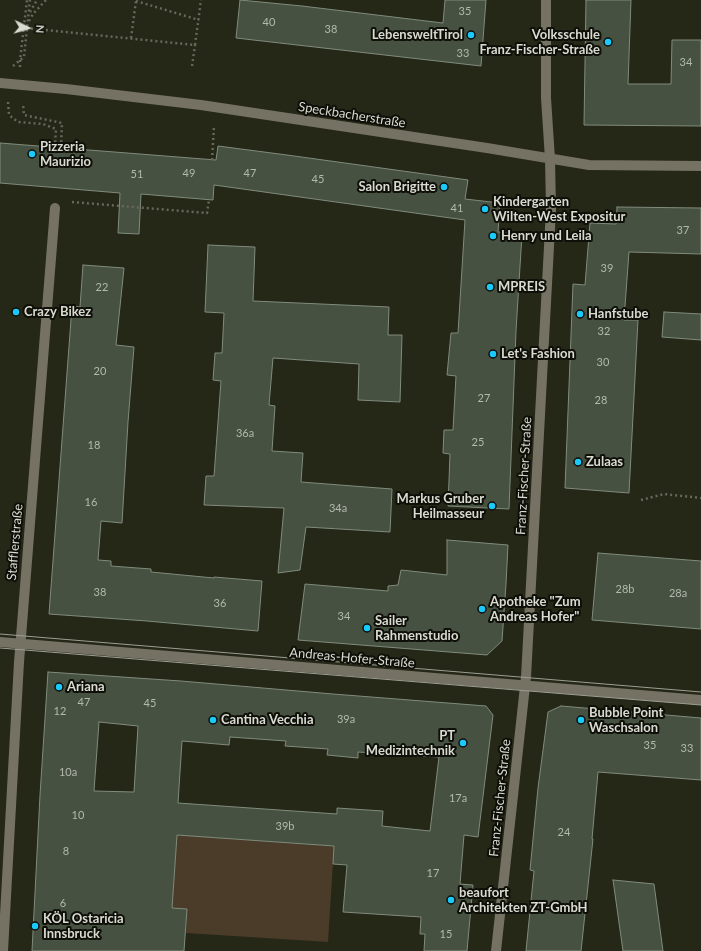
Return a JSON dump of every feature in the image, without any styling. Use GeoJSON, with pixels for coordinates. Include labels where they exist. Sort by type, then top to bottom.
{"type":"FeatureCollection","features":[{"type":"Feature","properties":{"kind":"street","name":"Franz-Fischer-Straße"},"geometry":{"type":"LineString","coordinates":[[496,951],[525,685],[551,209],[550,159],[546,98],[546,0]]}},
{"type":"Feature","properties":{"kind":"street","name":"Speckbacherstraße"},"geometry":{"type":"LineString","coordinates":[[0,83],[215,107],[589,165],[701,166]]}},
{"type":"Feature","properties":{"kind":"street","name":"Stafflerstraße"},"geometry":{"type":"LineString","coordinates":[[3,951],[18,662],[55,208]]}},
{"type":"Feature","properties":{"kind":"street","name":"Andreas-Hofer-Straße"},"geometry":{"type":"LineString","coordinates":[[0,642],[701,700]]}},
{"type":"Feature","properties":{"kind":"path"},"geometry":{"type":"LineString","coordinates":[[27,0],[20,60],[24,115],[62,123],[60,147]]}},
{"type":"Feature","properties":{"kind":"path"},"geometry":{"type":"LineString","coordinates":[[24,28],[30,11],[37,0]]}},
{"type":"Feature","properties":{"kind":"path"},"geometry":{"type":"LineString","coordinates":[[24,28],[33,14],[46,0]]}},
{"type":"Feature","properties":{"kind":"path"},"geometry":{"type":"LineString","coordinates":[[131,38],[136,0],[199,20]]}},
{"type":"Feature","properties":{"kind":"path"},"geometry":{"type":"LineString","coordinates":[[192,66],[201,0]]}},
{"type":"Feature","properties":{"kind":"path"},"geometry":{"type":"LineString","coordinates":[[24,28],[195,45]]}},
{"type":"Feature","properties":{"kind":"path"},"geometry":{"type":"LineString","coordinates":[[212,160],[215,107]]}},
{"type":"Feature","properties":{"kind":"path"},"geometry":{"type":"LineString","coordinates":[[86,203],[208,213],[209,200]]}},
{"type":"Feature","properties":{"kind":"path"},"geometry":{"type":"LineString","coordinates":[[641,500],[664,494],[701,498]]}},
{"type":"Feature","properties":{"kind":"shaded area"},"geometry":{"type":"Polygon","coordinates":[[[177,835],[334,846],[328,942],[186,933],[187,909],[172,908],[177,835]]]}},
{"type":"Feature","properties":{"kind":"building"},"geometry":{"type":"Polygon","coordinates":[[[240,0],[443,23],[445,0],[486,0],[481,66],[236,38],[240,0]]]}},
{"type":"Feature","properties":{"kind":"building"},"geometry":{"type":"Polygon","coordinates":[[[586,0],[631,0],[628,84],[671,84],[672,40],[701,40],[701,126],[584,125],[586,0]]]}},
{"type":"Feature","properties":{"kind":"building"},"geometry":{"type":"Polygon","coordinates":[[[0,143],[216,160],[218,146],[468,180],[465,199],[500,203],[498,232],[522,234],[516,331],[509,509],[448,506],[450,454],[443,453],[444,430],[453,430],[456,376],[447,375],[451,333],[458,333],[465,220],[214,185],[213,200],[141,194],[139,234],[118,233],[120,193],[0,183],[0,143]]]}},
{"type":"Feature","properties":{"kind":"building"},"geometry":{"type":"Polygon","coordinates":[[[617,207],[701,208],[701,254],[629,252],[624,320],[638,320],[629,493],[565,488],[573,284],[585,285],[590,223],[616,224],[617,207]]]}},
{"type":"Feature","properties":{"kind":"building"},"geometry":{"type":"Polygon","coordinates":[[[208,245],[255,247],[253,301],[389,307],[388,335],[402,335],[400,402],[358,400],[359,364],[273,358],[269,405],[275,406],[272,451],[303,453],[301,482],[392,489],[390,532],[306,527],[300,570],[278,573],[284,508],[204,505],[206,476],[214,476],[221,381],[213,380],[215,353],[222,353],[224,313],[205,312],[208,245]]]}},
{"type":"Feature","properties":{"kind":"building"},"geometry":{"type":"Polygon","coordinates":[[[83,265],[124,268],[116,345],[134,347],[122,523],[101,521],[98,560],[111,561],[111,566],[151,569],[151,572],[262,581],[258,631],[49,614],[72,306],[80,307],[83,265]]]}},
{"type":"Feature","properties":{"kind":"building"},"geometry":{"type":"Polygon","coordinates":[[[664,312],[701,314],[701,340],[662,337],[664,312]]]}},
{"type":"Feature","properties":{"kind":"building"},"geometry":{"type":"Polygon","coordinates":[[[447,540],[508,545],[502,641],[487,655],[298,640],[305,584],[388,591],[388,586],[398,585],[401,570],[447,575],[447,540]]]}},
{"type":"Feature","properties":{"kind":"building"},"geometry":{"type":"Polygon","coordinates":[[[598,553],[701,561],[701,629],[592,620],[598,553]]]}},
{"type":"Feature","properties":{"kind":"building"},"geometry":{"type":"Polygon","coordinates":[[[48,672],[181,681],[486,706],[493,715],[478,837],[464,835],[460,884],[473,885],[467,951],[424,951],[425,934],[420,934],[421,917],[343,912],[347,865],[333,864],[334,846],[177,835],[172,908],[187,909],[184,951],[32,951],[48,672]],[[99,722],[94,791],[134,792],[138,726],[99,722]],[[230,737],[229,745],[182,741],[178,803],[337,814],[337,808],[383,811],[382,826],[430,831],[439,757],[358,752],[358,758],[327,755],[328,749],[285,746],[286,741],[230,737]]]}},
{"type":"Feature","properties":{"kind":"building"},"geometry":{"type":"Polygon","coordinates":[[[561,706],[701,718],[701,780],[598,772],[593,839],[581,951],[526,951],[534,871],[530,870],[538,788],[548,712],[561,706]]]}},
{"type":"Feature","properties":{"kind":"building"},"geometry":{"type":"Polygon","coordinates":[[[613,880],[654,884],[663,951],[623,951],[613,880]]]}},
{"type":"Feature","properties":{"kind":"tram line"},"geometry":{"type":"LineString","coordinates":[[0,634],[701,692]]}},
{"type":"Feature","properties":{"kind":"tram line"},"geometry":{"type":"LineString","coordinates":[[0,648],[701,705]]}},
{"type":"Feature","properties":{"kind":"place","name":"LebensweltTirol"},"geometry":{"type":"Point","coordinates":[471,35]}},
{"type":"Feature","properties":{"kind":"place","name":"Volksschule Franz-Fischer-Straße"},"geometry":{"type":"Point","coordinates":[608,42]}},
{"type":"Feature","properties":{"kind":"place","name":"Pizzeria Maurizio"},"geometry":{"type":"Point","coordinates":[32,154]}},
{"type":"Feature","properties":{"kind":"place","name":"Salon Brigitte"},"geometry":{"type":"Point","coordinates":[444,187]}},
{"type":"Feature","properties":{"kind":"place","name":"Kindergarten Wilten-West Expositur"},"geometry":{"type":"Point","coordinates":[485,209]}},
{"type":"Feature","properties":{"kind":"place","name":"Henry und Leila"},"geometry":{"type":"Point","coordinates":[493,236]}},
{"type":"Feature","properties":{"kind":"place","name":"MPREIS"},"geometry":{"type":"Point","coordinates":[490,287]}},
{"type":"Feature","properties":{"kind":"place","name":"Crazy Bikez"},"geometry":{"type":"Point","coordinates":[16,312]}},
{"type":"Feature","properties":{"kind":"place","name":"Hanfstube"},"geometry":{"type":"Point","coordinates":[580,314]}},
{"type":"Feature","properties":{"kind":"place","name":"Let's Fashion"},"geometry":{"type":"Point","coordinates":[493,354]}},
{"type":"Feature","properties":{"kind":"place","name":"Zulaas"},"geometry":{"type":"Point","coordinates":[578,462]}},
{"type":"Feature","properties":{"kind":"place","name":"Markus Gruber Heilmasseur"},"geometry":{"type":"Point","coordinates":[492,506]}},
{"type":"Feature","properties":{"kind":"place","name":"Apotheke \"Zum Andreas Hofer\""},"geometry":{"type":"Point","coordinates":[482,609]}},
{"type":"Feature","properties":{"kind":"place","name":"Sailer Rahmenstudio"},"geometry":{"type":"Point","coordinates":[367,628]}},
{"type":"Feature","properties":{"kind":"place","name":"Ariana"},"geometry":{"type":"Point","coordinates":[59,687]}},
{"type":"Feature","properties":{"kind":"place","name":"Cantina Vecchia"},"geometry":{"type":"Point","coordinates":[213,720]}},
{"type":"Feature","properties":{"kind":"place","name":"Bubble Point Waschsalon"},"geometry":{"type":"Point","coordinates":[581,720]}},
{"type":"Feature","properties":{"kind":"place","name":"PT Medizintechnik"},"geometry":{"type":"Point","coordinates":[463,743]}},
{"type":"Feature","properties":{"kind":"place","name":"beaufort Architekten ZT-GmbH"},"geometry":{"type":"Point","coordinates":[451,900]}},
{"type":"Feature","properties":{"kind":"place","name":"KÖL Ostaricia Innsbruck"},"geometry":{"type":"Point","coordinates":[35,926]}}]}
